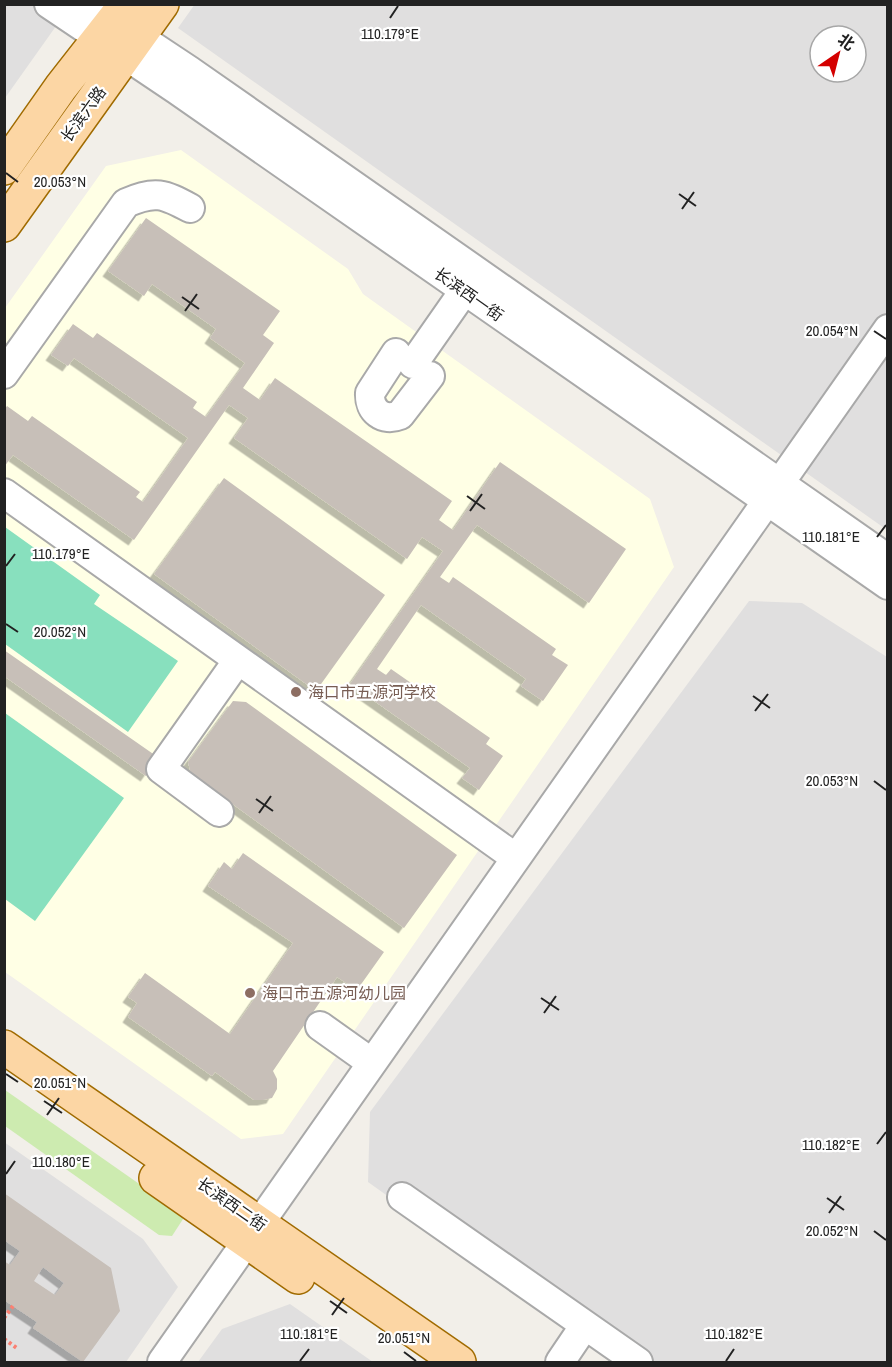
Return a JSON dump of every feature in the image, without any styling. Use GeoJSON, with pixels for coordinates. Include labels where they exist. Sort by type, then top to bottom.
{"type":"FeatureCollection","features":[{"type":"Feature","properties":{"kind":"main road","name":"长滨六路"},"geometry":{"type":"LineString","coordinates":[[4,168],[61,87],[116,28],[162,4]]}},
{"type":"Feature","properties":{"kind":"main road","name":"长滨六路"},"geometry":{"type":"LineString","coordinates":[[4,225],[87,106],[116,28]]}},
{"type":"Feature","properties":{"kind":"main road","name":"长滨西二街"},"geometry":{"type":"LineString","coordinates":[[4,1047],[422,1362]]}},
{"type":"Feature","properties":{"kind":"main road","name":"长滨西二街"},"geometry":{"type":"LineString","coordinates":[[4,1072],[253,1233],[459,1362]]}},
{"type":"Feature","properties":{"kind":"street","name":"长滨西一街"},"geometry":{"type":"LineString","coordinates":[[49,4],[116,28],[190,71],[772,491],[888,585]]}},
{"type":"Feature","properties":{"kind":"street","name":"长滨西一街"},"geometry":{"type":"LineString","coordinates":[[116,28],[177,90],[464,291],[772,491],[888,559]]}},
{"type":"Feature","properties":{"kind":"street"},"geometry":{"type":"LineString","coordinates":[[4,374],[126,203],[146,195],[167,195],[190,208]]}},
{"type":"Feature","properties":{"kind":"street"},"geometry":{"type":"LineString","coordinates":[[413,364],[464,291]]}},
{"type":"Feature","properties":{"kind":"street"},"geometry":{"type":"LineString","coordinates":[[162,1362],[888,328]]}},
{"type":"Feature","properties":{"kind":"street"},"geometry":{"type":"LineString","coordinates":[[4,493],[516,858]]}},
{"type":"Feature","properties":{"kind":"street"},"geometry":{"type":"LineString","coordinates":[[219,812],[161,770],[238,660]]}},
{"type":"Feature","properties":{"kind":"street"},"geometry":{"type":"LineString","coordinates":[[320,1026],[372,1063]]}},
{"type":"Feature","properties":{"kind":"street"},"geometry":{"type":"LineString","coordinates":[[402,1197],[585,1325],[620,1358]]}},
{"type":"Feature","properties":{"kind":"street"},"geometry":{"type":"LineString","coordinates":[[560,1362],[585,1325]]}},
{"type":"Feature","properties":{"kind":"path"},"geometry":{"type":"LineString","coordinates":[[4,1318],[13,1306]]}},
{"type":"Feature","properties":{"kind":"path"},"geometry":{"type":"LineString","coordinates":[[4,1339],[18,1349]]}},
{"type":"Feature","properties":{"kind":"shaded area"},"geometry":{"type":"Polygon","coordinates":[[[195,4],[887,5],[887,530],[178,28],[195,4]]]}},
{"type":"Feature","properties":{"kind":"shaded area"},"geometry":{"type":"Polygon","coordinates":[[[5,5],[71,5],[5,98],[5,5]]]}},
{"type":"Feature","properties":{"kind":"shaded area","name":"海口市五源河学校"},"geometry":{"type":"Polygon","coordinates":[[[181,150],[348,269],[363,294],[650,499],[674,567],[283,1134],[241,1139],[5,972],[5,308],[106,166],[181,150]]]}},
{"type":"Feature","properties":{"kind":"shaded area"},"geometry":{"type":"Polygon","coordinates":[[[749,601],[802,603],[887,657],[887,1362],[620,1362],[368,1182],[370,1112],[749,601]]]}},
{"type":"Feature","properties":{"kind":"shaded area"},"geometry":{"type":"Polygon","coordinates":[[[4,1142],[143,1239],[178,1287],[126,1362],[5,1362],[4,1142]]]}},
{"type":"Feature","properties":{"kind":"shaded area"},"geometry":{"type":"Polygon","coordinates":[[[290,1304],[373,1362],[198,1362],[222,1329],[290,1304]]]}},
{"type":"Feature","properties":{"kind":"green space"},"geometry":{"type":"Polygon","coordinates":[[[5,527],[100,595],[94,604],[178,661],[128,732],[5,644],[5,527]]]}},
{"type":"Feature","properties":{"kind":"green space"},"geometry":{"type":"Polygon","coordinates":[[[5,713],[124,798],[35,921],[5,899],[5,713]]]}},
{"type":"Feature","properties":{"kind":"green space"},"geometry":{"type":"Polygon","coordinates":[[[5,1090],[185,1216],[172,1236],[159,1235],[5,1126],[5,1090]]]}},
{"type":"Feature","properties":{"kind":"building"},"geometry":{"type":"Polygon","coordinates":[[[146,218],[280,311],[263,335],[274,343],[243,388],[260,400],[275,378],[452,501],[439,520],[453,530],[500,462],[626,549],[589,603],[477,525],[440,577],[449,583],[453,577],[556,649],[552,655],[568,665],[543,701],[521,686],[526,679],[421,605],[377,669],[386,675],[391,669],[490,738],[486,744],[503,756],[479,790],[462,778],[470,768],[350,684],[443,551],[422,537],[407,559],[234,438],[248,418],[229,405],[134,540],[13,455],[4,467],[4,410],[7,406],[28,421],[32,416],[140,492],[136,497],[143,502],[188,438],[74,358],[68,366],[51,355],[73,324],[93,338],[97,333],[197,402],[193,408],[206,417],[245,363],[210,338],[216,329],[152,284],[144,296],[108,271],[146,218]]]}},
{"type":"Feature","properties":{"kind":"building"},"geometry":{"type":"Polygon","coordinates":[[[224,478],[385,595],[316,691],[154,574],[224,478]]]}},
{"type":"Feature","properties":{"kind":"building"},"geometry":{"type":"Polygon","coordinates":[[[4,650],[159,758],[146,776],[4,676],[4,650]]]}},
{"type":"Feature","properties":{"kind":"building"},"geometry":{"type":"Polygon","coordinates":[[[233,701],[246,702],[457,855],[404,928],[191,774],[188,762],[233,701]]]}},
{"type":"Feature","properties":{"kind":"building","name":"海口市五源河幼儿园"},"geometry":{"type":"Polygon","coordinates":[[[243,853],[384,952],[357,990],[337,977],[273,1071],[277,1079],[277,1089],[272,1098],[263,1100],[254,1100],[215,1072],[212,1076],[128,1017],[137,1003],[128,997],[145,973],[230,1034],[293,943],[208,886],[224,862],[232,869],[243,853]]]}},
{"type":"Feature","properties":{"kind":"building"},"geometry":{"type":"Polygon","coordinates":[[[4,1193],[111,1268],[120,1311],[83,1362],[33,1328],[37,1322],[4,1300],[4,1261],[10,1265],[20,1251],[4,1240],[4,1193]],[[43,1267],[34,1281],[55,1295],[64,1283],[43,1267]]]}},
{"type":"Feature","properties":{"kind":"place","name":"海口市五源河学校"},"geometry":{"type":"Point","coordinates":[296,692]}},
{"type":"Feature","properties":{"kind":"place","name":"海口市五源河幼儿园"},"geometry":{"type":"Point","coordinates":[250,993]}}]}
